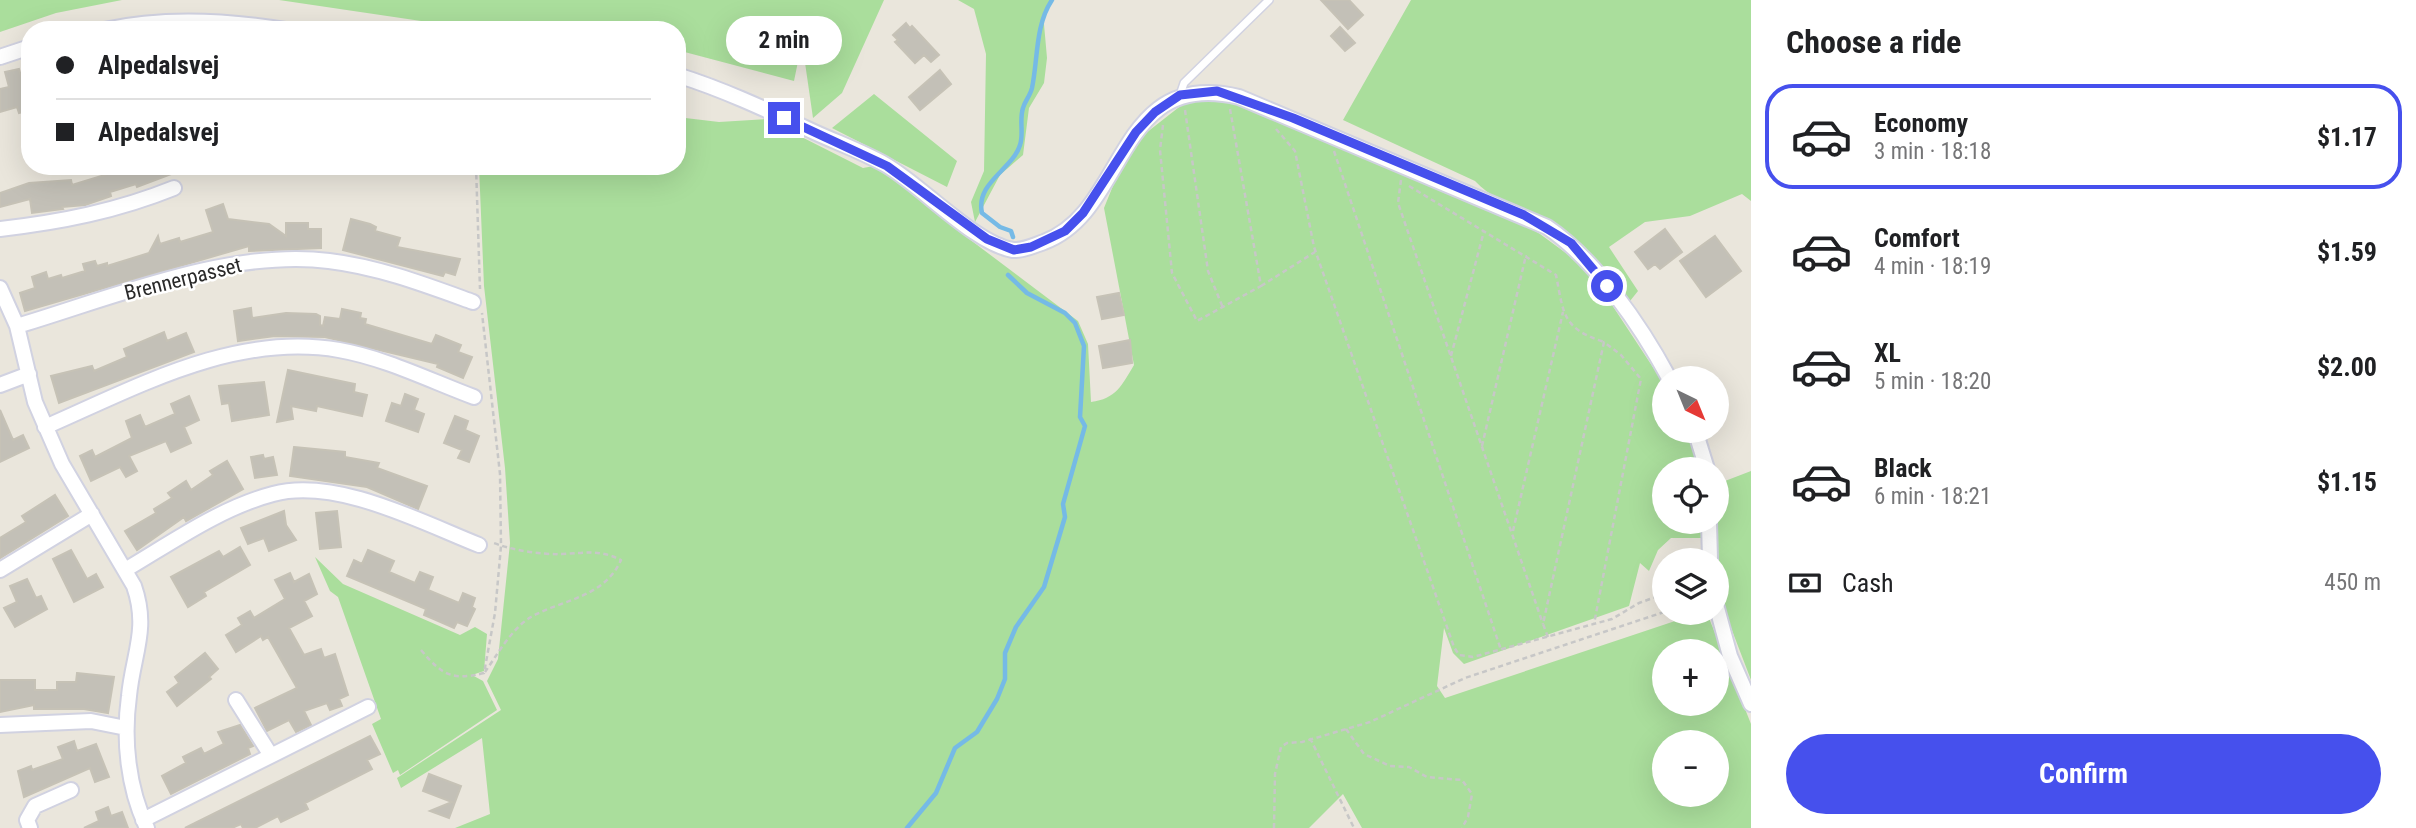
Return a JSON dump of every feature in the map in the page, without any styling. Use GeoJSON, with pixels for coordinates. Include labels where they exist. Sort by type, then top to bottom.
{"type":"FeatureCollection","features":[{"type":"Feature","properties":{"kind":"street"},"geometry":{"type":"LineString","coordinates":[[0,57],[21,50]]}},
{"type":"Feature","properties":{"kind":"street"},"geometry":{"type":"LineString","coordinates":[[686,78],[737,97],[887,166],[987,239],[1014,250],[1031,247],[1065,231],[1083,213],[1136,132],[1155,112],[1180,95],[1203,90],[1239,97],[1547,227],[1571,243],[1594,267],[1661,366]]}},
{"type":"Feature","properties":{"kind":"street"},"geometry":{"type":"LineString","coordinates":[[0,229],[87,216],[134,204],[174,188]]}},
{"type":"Feature","properties":{"kind":"street","name":"Brennerpasset"},"geometry":{"type":"LineString","coordinates":[[17,326],[225,265],[268,260],[328,260],[386,271],[478,300]]}},
{"type":"Feature","properties":{"kind":"street"},"geometry":{"type":"LineString","coordinates":[[0,288],[17,326],[45,427],[62,464],[125,570],[140,603],[142,620],[129,695],[127,728],[132,782],[145,824],[270,754],[368,707]]}},
{"type":"Feature","properties":{"kind":"street"},"geometry":{"type":"LineString","coordinates":[[45,427],[179,369],[228,354],[270,347],[339,350],[474,397]]}},
{"type":"Feature","properties":{"kind":"street"},"geometry":{"type":"LineString","coordinates":[[0,385],[29,374]]}},
{"type":"Feature","properties":{"kind":"street"},"geometry":{"type":"LineString","coordinates":[[125,570],[199,526],[275,493],[314,491],[360,498],[479,545]]}},
{"type":"Feature","properties":{"kind":"street"},"geometry":{"type":"LineString","coordinates":[[0,570],[92,514]]}},
{"type":"Feature","properties":{"kind":"street"},"geometry":{"type":"LineString","coordinates":[[1722,625],[1730,656],[1751,704]]}},
{"type":"Feature","properties":{"kind":"street"},"geometry":{"type":"LineString","coordinates":[[236,700],[270,754]]}},
{"type":"Feature","properties":{"kind":"street"},"geometry":{"type":"LineString","coordinates":[[0,725],[91,721],[127,728]]}},
{"type":"Feature","properties":{"kind":"street"},"geometry":{"type":"LineString","coordinates":[[30,828],[26,820],[35,806],[71,790]]}},
{"type":"Feature","properties":{"kind":"lane"},"geometry":{"type":"LineString","coordinates":[[1180,95],[1184,83],[1269,0]]}},
{"type":"Feature","properties":{"kind":"path"},"geometry":{"type":"LineString","coordinates":[[1241,112],[1230,108],[1261,286]]}},
{"type":"Feature","properties":{"kind":"path"},"geometry":{"type":"LineString","coordinates":[[1174,117],[1185,110],[1208,271],[1223,308]]}},
{"type":"Feature","properties":{"kind":"path"},"geometry":{"type":"LineString","coordinates":[[1163,123],[1160,150],[1172,273],[1197,321],[1261,286],[1315,251]]}},
{"type":"Feature","properties":{"kind":"path"},"geometry":{"type":"LineString","coordinates":[[1284,130],[1272,125],[1295,151],[1315,251],[1459,655],[1473,657],[1594,624],[1652,599]]}},
{"type":"Feature","properties":{"kind":"path"},"geometry":{"type":"LineString","coordinates":[[1334,151],[1501,650]]}},
{"type":"Feature","properties":{"kind":"path"},"geometry":{"type":"LineString","coordinates":[[476,175],[478,300],[500,474],[501,546],[495,613],[484,673]]}},
{"type":"Feature","properties":{"kind":"path"},"geometry":{"type":"LineString","coordinates":[[1548,637],[1398,203],[1400,180],[1556,275],[1567,322],[1580,334],[1604,342],[1621,355],[1641,379],[1594,624]]}},
{"type":"Feature","properties":{"kind":"path"},"geometry":{"type":"LineString","coordinates":[[1451,357],[1485,231]]}},
{"type":"Feature","properties":{"kind":"path"},"geometry":{"type":"LineString","coordinates":[[1482,446],[1527,255]]}},
{"type":"Feature","properties":{"kind":"path"},"geometry":{"type":"LineString","coordinates":[[1512,533],[1563,309]]}},
{"type":"Feature","properties":{"kind":"path"},"geometry":{"type":"LineString","coordinates":[[1543,624],[1604,342]]}},
{"type":"Feature","properties":{"kind":"path"},"geometry":{"type":"LineString","coordinates":[[421,650],[435,667],[453,677],[463,679],[484,673],[528,618],[588,595],[615,574],[621,561],[607,553],[587,550],[561,554],[501,546]]}},
{"type":"Feature","properties":{"kind":"path"},"geometry":{"type":"LineString","coordinates":[[1274,828],[1275,774],[1281,747],[1287,743],[1302,742],[1370,722],[1465,678],[1652,616]]}},
{"type":"Feature","properties":{"kind":"path"},"geometry":{"type":"LineString","coordinates":[[1346,729],[1364,754],[1390,766],[1409,767],[1427,777],[1462,780],[1472,794],[1468,817],[1462,828]]}},
{"type":"Feature","properties":{"kind":"path"},"geometry":{"type":"LineString","coordinates":[[1310,738],[1354,828]]}},
{"type":"Feature","properties":{"kind":"green space"},"geometry":{"type":"Polygon","coordinates":[[[0,0],[122,0],[56,13],[32,21],[21,21],[21,25],[0,32],[0,0]]]}},
{"type":"Feature","properties":{"kind":"green space"},"geometry":{"type":"Polygon","coordinates":[[[279,0],[884,0],[842,93],[813,118],[802,42],[794,81],[686,52],[686,21],[421,21],[279,0]]]}},
{"type":"Feature","properties":{"kind":"green space"},"geometry":{"type":"Polygon","coordinates":[[[958,0],[1052,0],[1043,13],[1047,58],[1044,83],[1029,108],[1023,155],[1000,175],[975,222],[971,202],[984,171],[986,54],[974,9],[958,0]]]}},
{"type":"Feature","properties":{"kind":"green space"},"geometry":{"type":"Polygon","coordinates":[[[1411,0],[1751,0],[1751,201],[1742,194],[1690,216],[1645,222],[1609,247],[1638,291],[1630,301],[1595,259],[1566,232],[1502,201],[1475,181],[1343,120],[1411,0]]]}},
{"type":"Feature","properties":{"kind":"green space"},"geometry":{"type":"Polygon","coordinates":[[[874,94],[957,161],[947,187],[832,128],[874,94]]]}},
{"type":"Feature","properties":{"kind":"green space"},"geometry":{"type":"Polygon","coordinates":[[[1209,98],[1254,109],[1502,212],[1540,234],[1589,270],[1652,366],[1652,443],[1693,443],[1696,457],[1652,457],[1652,534],[1704,534],[1705,538],[1671,538],[1660,548],[1652,548],[1652,564],[1649,571],[1640,563],[1629,606],[1464,664],[1453,653],[1444,628],[1437,686],[1445,698],[1663,625],[1712,625],[1717,639],[1652,639],[1652,716],[1729,716],[1729,668],[1751,724],[1751,828],[1362,828],[1343,794],[1309,828],[455,828],[490,814],[482,738],[401,788],[397,778],[501,710],[487,681],[498,659],[510,543],[505,468],[484,286],[479,175],[686,175],[686,118],[719,122],[766,119],[863,168],[874,166],[918,194],[952,226],[1078,321],[1088,344],[1091,402],[1112,394],[1122,385],[1134,365],[1104,208],[1119,171],[1146,133],[1183,104],[1209,98]]]}},
{"type":"Feature","properties":{"kind":"green space"},"geometry":{"type":"Polygon","coordinates":[[[1751,471],[1751,680],[1729,623],[1729,548],[1717,548],[1717,534],[1729,534],[1729,479],[1751,471]]]}},
{"type":"Feature","properties":{"kind":"green space"},"geometry":{"type":"Polygon","coordinates":[[[315,557],[343,584],[460,635],[475,627],[487,634],[484,671],[472,675],[483,681],[497,710],[400,775],[398,770],[393,773],[372,724],[381,719],[338,597],[330,591],[315,557]]]}},
{"type":"Feature","properties":{"kind":"building"},"geometry":{"type":"Polygon","coordinates":[[[1321,0],[1349,0],[1363,15],[1348,29],[1321,0]]]}},
{"type":"Feature","properties":{"kind":"building"},"geometry":{"type":"Polygon","coordinates":[[[906,23],[939,55],[931,62],[924,55],[915,63],[895,42],[898,40],[893,35],[906,23]]]}},
{"type":"Feature","properties":{"kind":"building"},"geometry":{"type":"Polygon","coordinates":[[[1340,27],[1355,43],[1345,51],[1331,36],[1340,27]]]}},
{"type":"Feature","properties":{"kind":"building"},"geometry":{"type":"Polygon","coordinates":[[[19,69],[21,112],[17,107],[0,112],[0,89],[9,87],[5,72],[19,69]]]}},
{"type":"Feature","properties":{"kind":"building"},"geometry":{"type":"Polygon","coordinates":[[[940,70],[951,84],[920,110],[909,97],[940,70]]]}},
{"type":"Feature","properties":{"kind":"building"},"geometry":{"type":"Polygon","coordinates":[[[105,175],[169,175],[137,187],[136,184],[110,192],[111,196],[85,205],[32,213],[30,199],[0,207],[0,193],[29,183],[71,180],[72,185],[105,175]]]}},
{"type":"Feature","properties":{"kind":"building"},"geometry":{"type":"Polygon","coordinates":[[[223,204],[228,219],[269,224],[286,236],[286,223],[308,223],[308,229],[321,229],[321,248],[249,251],[249,246],[25,311],[20,293],[35,288],[32,277],[46,272],[48,279],[61,275],[62,278],[85,271],[83,264],[95,261],[97,266],[107,263],[107,266],[149,253],[158,236],[160,244],[179,238],[180,242],[213,232],[206,210],[223,204]]]}},
{"type":"Feature","properties":{"kind":"building"},"geometry":{"type":"Polygon","coordinates":[[[351,219],[376,227],[375,231],[400,238],[397,247],[460,259],[455,275],[445,272],[443,276],[343,250],[351,219]]]}},
{"type":"Feature","properties":{"kind":"building"},"geometry":{"type":"Polygon","coordinates":[[[1665,229],[1682,252],[1660,269],[1655,264],[1648,269],[1635,252],[1665,229]]]}},
{"type":"Feature","properties":{"kind":"building"},"geometry":{"type":"Polygon","coordinates":[[[1715,236],[1741,271],[1706,297],[1680,261],[1715,236]]]}},
{"type":"Feature","properties":{"kind":"building"},"geometry":{"type":"Polygon","coordinates":[[[1119,293],[1124,315],[1102,319],[1097,297],[1119,293]]]}},
{"type":"Feature","properties":{"kind":"building"},"geometry":{"type":"Polygon","coordinates":[[[251,308],[252,318],[286,313],[316,314],[320,316],[320,325],[323,326],[325,317],[340,319],[342,309],[361,313],[360,318],[366,319],[365,324],[432,344],[436,335],[461,345],[458,352],[472,357],[463,378],[437,367],[438,364],[325,337],[275,336],[238,341],[234,311],[251,308]]]}},
{"type":"Feature","properties":{"kind":"building"},"geometry":{"type":"Polygon","coordinates":[[[164,332],[167,341],[186,333],[194,352],[59,403],[51,376],[92,366],[94,371],[127,357],[124,349],[164,332]]]}},
{"type":"Feature","properties":{"kind":"building"},"geometry":{"type":"Polygon","coordinates":[[[1130,340],[1132,363],[1103,368],[1099,346],[1130,340]]]}},
{"type":"Feature","properties":{"kind":"building"},"geometry":{"type":"Polygon","coordinates":[[[288,370],[355,384],[354,392],[367,395],[362,416],[317,406],[316,411],[291,406],[293,419],[277,422],[288,370]]]}},
{"type":"Feature","properties":{"kind":"building"},"geometry":{"type":"Polygon","coordinates":[[[264,382],[269,415],[232,421],[229,403],[222,404],[219,386],[264,382]]]}},
{"type":"Feature","properties":{"kind":"building"},"geometry":{"type":"Polygon","coordinates":[[[405,394],[418,399],[414,410],[424,414],[418,432],[386,421],[392,403],[401,406],[405,394]]]}},
{"type":"Feature","properties":{"kind":"building"},"geometry":{"type":"Polygon","coordinates":[[[189,396],[199,420],[184,427],[191,443],[171,452],[166,441],[129,456],[137,471],[126,477],[120,467],[91,481],[80,456],[92,450],[95,457],[132,438],[126,421],[140,415],[145,427],[175,414],[171,404],[189,396]]]}},
{"type":"Feature","properties":{"kind":"building"},"geometry":{"type":"Polygon","coordinates":[[[0,410],[13,440],[23,435],[29,448],[0,462],[0,410]]]}},
{"type":"Feature","properties":{"kind":"building"},"geometry":{"type":"Polygon","coordinates":[[[455,416],[468,421],[465,430],[479,436],[469,462],[458,458],[462,450],[444,443],[455,416]]]}},
{"type":"Feature","properties":{"kind":"building"},"geometry":{"type":"Polygon","coordinates":[[[294,447],[345,452],[345,457],[379,463],[377,468],[427,486],[418,509],[367,487],[290,476],[294,447]]]}},
{"type":"Feature","properties":{"kind":"building"},"geometry":{"type":"Polygon","coordinates":[[[263,455],[264,459],[273,457],[277,475],[255,478],[251,457],[263,455]]]}},
{"type":"Feature","properties":{"kind":"building"},"geometry":{"type":"Polygon","coordinates":[[[227,461],[243,489],[186,521],[184,517],[137,550],[125,531],[156,513],[154,509],[172,498],[168,493],[186,481],[191,490],[213,475],[210,471],[227,461]]]}},
{"type":"Feature","properties":{"kind":"building"},"geometry":{"type":"Polygon","coordinates":[[[55,495],[68,516],[0,558],[0,538],[26,522],[22,516],[55,495]]]}},
{"type":"Feature","properties":{"kind":"building"},"geometry":{"type":"Polygon","coordinates":[[[284,511],[286,525],[296,540],[269,551],[264,538],[248,544],[241,528],[284,511]]]}},
{"type":"Feature","properties":{"kind":"building"},"geometry":{"type":"Polygon","coordinates":[[[337,511],[341,547],[320,549],[316,513],[337,511]]]}},
{"type":"Feature","properties":{"kind":"building"},"geometry":{"type":"Polygon","coordinates":[[[240,547],[250,565],[204,592],[206,596],[188,607],[171,577],[219,551],[223,557],[240,547]]]}},
{"type":"Feature","properties":{"kind":"building"},"geometry":{"type":"Polygon","coordinates":[[[71,550],[87,579],[96,574],[103,587],[74,602],[53,559],[71,550]]]}},
{"type":"Feature","properties":{"kind":"building"},"geometry":{"type":"Polygon","coordinates":[[[368,550],[394,561],[389,572],[415,583],[420,572],[433,577],[428,590],[459,603],[463,593],[475,598],[472,607],[475,609],[467,626],[457,622],[454,628],[424,615],[426,609],[347,576],[354,560],[362,564],[368,550]]]}},
{"type":"Feature","properties":{"kind":"building"},"geometry":{"type":"Polygon","coordinates":[[[290,573],[294,582],[309,574],[317,594],[304,601],[312,616],[289,628],[304,655],[321,649],[324,658],[335,654],[348,695],[339,699],[342,706],[330,710],[327,703],[304,711],[311,725],[296,732],[289,720],[267,731],[255,708],[297,688],[268,637],[263,640],[261,636],[236,652],[226,635],[242,625],[238,618],[250,611],[254,618],[285,599],[275,580],[290,573]]]}},
{"type":"Feature","properties":{"kind":"building"},"geometry":{"type":"Polygon","coordinates":[[[27,579],[36,598],[41,596],[47,609],[15,627],[4,608],[17,602],[10,586],[27,579]]]}},
{"type":"Feature","properties":{"kind":"building"},"geometry":{"type":"Polygon","coordinates":[[[205,653],[218,669],[209,677],[211,679],[177,706],[167,692],[179,683],[175,677],[205,653]]]}},
{"type":"Feature","properties":{"kind":"building"},"geometry":{"type":"Polygon","coordinates":[[[77,673],[114,677],[108,713],[84,709],[34,709],[34,705],[0,712],[0,680],[35,680],[35,690],[57,690],[57,682],[76,682],[77,673]]]}},
{"type":"Feature","properties":{"kind":"building"},"geometry":{"type":"Polygon","coordinates":[[[240,725],[253,746],[248,748],[250,754],[171,794],[162,776],[186,763],[183,757],[201,748],[204,754],[224,744],[218,732],[240,725]]]}},
{"type":"Feature","properties":{"kind":"building"},"geometry":{"type":"Polygon","coordinates":[[[370,736],[380,754],[367,760],[372,769],[305,803],[308,809],[281,822],[278,816],[255,828],[243,828],[241,824],[232,828],[185,828],[370,736]]]}},
{"type":"Feature","properties":{"kind":"building"},"geometry":{"type":"Polygon","coordinates":[[[74,741],[77,751],[96,744],[109,777],[95,782],[90,768],[24,797],[18,771],[31,766],[32,770],[63,759],[58,747],[74,741]]]}},
{"type":"Feature","properties":{"kind":"building"},"geometry":{"type":"Polygon","coordinates":[[[429,774],[461,786],[449,818],[430,811],[452,802],[423,791],[429,774]]]}},
{"type":"Feature","properties":{"kind":"building"},"geometry":{"type":"Polygon","coordinates":[[[108,807],[111,816],[122,812],[128,828],[84,828],[99,821],[96,812],[108,807]]]}},
{"type":"Feature","properties":{"kind":"waterway"},"geometry":{"type":"LineString","coordinates":[[1013,237],[1011,231],[1000,227],[982,213],[981,202],[989,185],[1010,162],[1020,145],[1022,113],[1032,88],[1040,31],[1052,0]]}},
{"type":"Feature","properties":{"kind":"waterway"},"geometry":{"type":"LineString","coordinates":[[907,828],[936,793],[955,748],[977,732],[997,699],[1005,679],[1005,653],[1016,627],[1044,587],[1065,517],[1063,504],[1085,426],[1080,417],[1084,346],[1075,323],[1065,313],[1027,293],[1008,275]]}},
{"type":"Feature","properties":{"kind":"route"},"geometry":{"type":"LineString","coordinates":[[784,118],[887,166],[987,239],[1014,250],[1031,247],[1065,231],[1083,213],[1136,132],[1155,112],[1180,95],[1203,90],[1217,91],[1293,118],[1524,215],[1571,243],[1594,267],[1607,286]]}}]}
